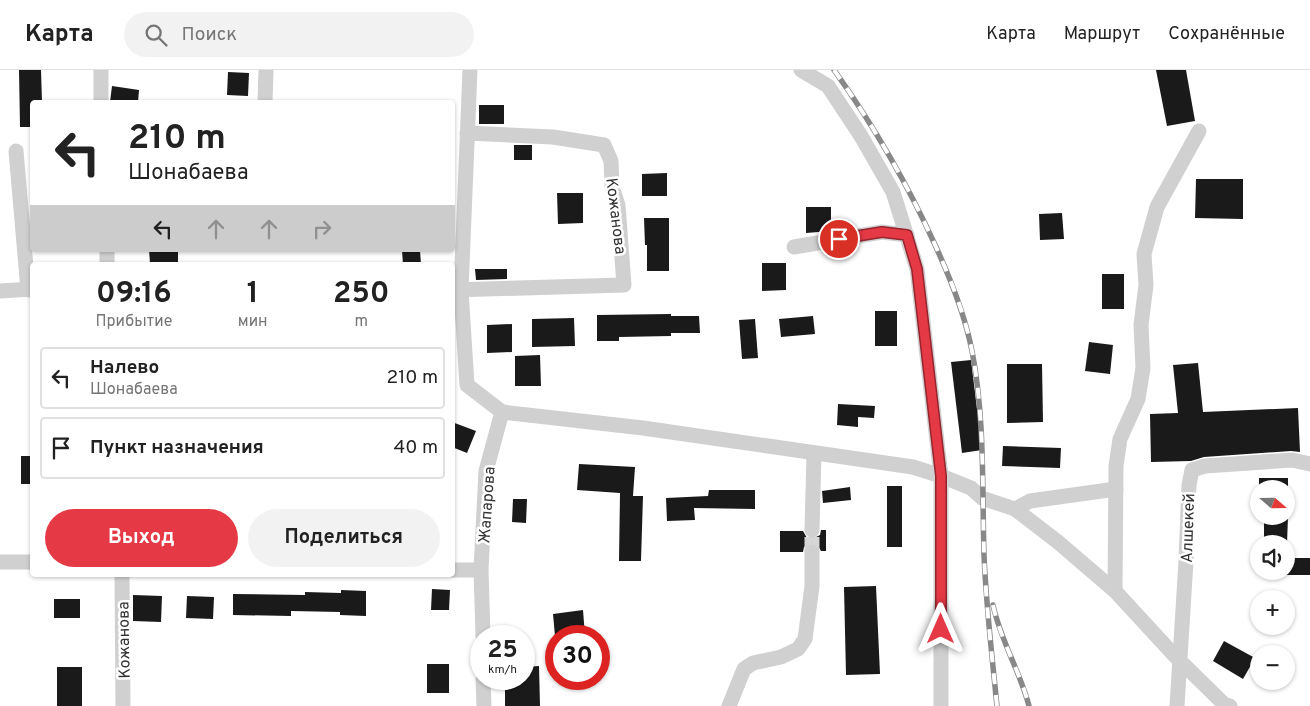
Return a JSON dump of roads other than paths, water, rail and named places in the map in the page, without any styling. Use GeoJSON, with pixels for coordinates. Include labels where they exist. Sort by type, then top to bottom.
{"type":"FeatureCollection","features":[{"type":"Feature","properties":{"kind":"street"},"geometry":{"type":"LineString","coordinates":[[101,70],[101,100]]}},
{"type":"Feature","properties":{"kind":"street"},"geometry":{"type":"LineString","coordinates":[[265,100],[266,70]]}},
{"type":"Feature","properties":{"kind":"street"},"geometry":{"type":"LineString","coordinates":[[470,70],[456,290],[467,385],[502,412],[643,428],[913,467],[971,488],[982,498],[1015,509],[1058,542],[1115,591],[1179,660],[1224,704],[1230,706]]}},
{"type":"Feature","properties":{"kind":"street"},"geometry":{"type":"LineString","coordinates":[[801,70],[828,86],[861,136],[893,192],[917,269],[941,476],[941,706]]}},
{"type":"Feature","properties":{"kind":"street"},"geometry":{"type":"LineString","coordinates":[[1115,591],[1116,466],[1120,439],[1138,399],[1143,368],[1141,325],[1146,285],[1144,254],[1157,207],[1199,131]]}},
{"type":"Feature","properties":{"kind":"street","name":"Кожанова"},"geometry":{"type":"LineString","coordinates":[[456,290],[624,285],[618,204],[612,187],[611,161],[604,145],[553,137],[467,133]]}},
{"type":"Feature","properties":{"kind":"street"},"geometry":{"type":"LineString","coordinates":[[0,291],[30,290],[16,151]]}},
{"type":"Feature","properties":{"kind":"street"},"geometry":{"type":"LineString","coordinates":[[794,247],[882,232],[907,235]]}},
{"type":"Feature","properties":{"kind":"street","name":"Жапарова"},"geometry":{"type":"LineString","coordinates":[[482,625],[481,570],[486,471],[502,412]]}},
{"type":"Feature","properties":{"kind":"street"},"geometry":{"type":"LineString","coordinates":[[812,530],[814,453]]}},
{"type":"Feature","properties":{"kind":"street","name":"Алшекей"},"geometry":{"type":"LineString","coordinates":[[1177,706],[1189,485],[1192,470],[1205,466],[1292,460],[1310,464]]}},
{"type":"Feature","properties":{"kind":"street"},"geometry":{"type":"LineString","coordinates":[[1015,509],[1030,501],[1116,489]]}},
{"type":"Feature","properties":{"kind":"street"},"geometry":{"type":"LineString","coordinates":[[729,706],[744,669],[753,663],[781,657],[798,649],[805,639],[812,586],[812,552]]}},
{"type":"Feature","properties":{"kind":"street"},"geometry":{"type":"LineString","coordinates":[[0,562],[30,562]]}},
{"type":"Feature","properties":{"kind":"street"},"geometry":{"type":"LineString","coordinates":[[455,570],[481,570]]}},
{"type":"Feature","properties":{"kind":"street","name":"Кожанова"},"geometry":{"type":"LineString","coordinates":[[122,577],[123,706]]}},
{"type":"Feature","properties":{"kind":"street"},"geometry":{"type":"LineString","coordinates":[[483,690],[484,706]]}},
{"type":"Feature","properties":{"kind":"tunnel"},"geometry":{"type":"LineString","coordinates":[[812,530],[812,552]]}},
{"type":"Feature","properties":{"kind":"railway"},"geometry":{"type":"LineString","coordinates":[[834,70],[876,134],[914,201],[947,272],[969,338],[976,376],[981,427],[985,574],[997,706]]}},
{"type":"Feature","properties":{"kind":"railway"},"geometry":{"type":"LineString","coordinates":[[993,605],[996,619],[1029,706]]}}]}
